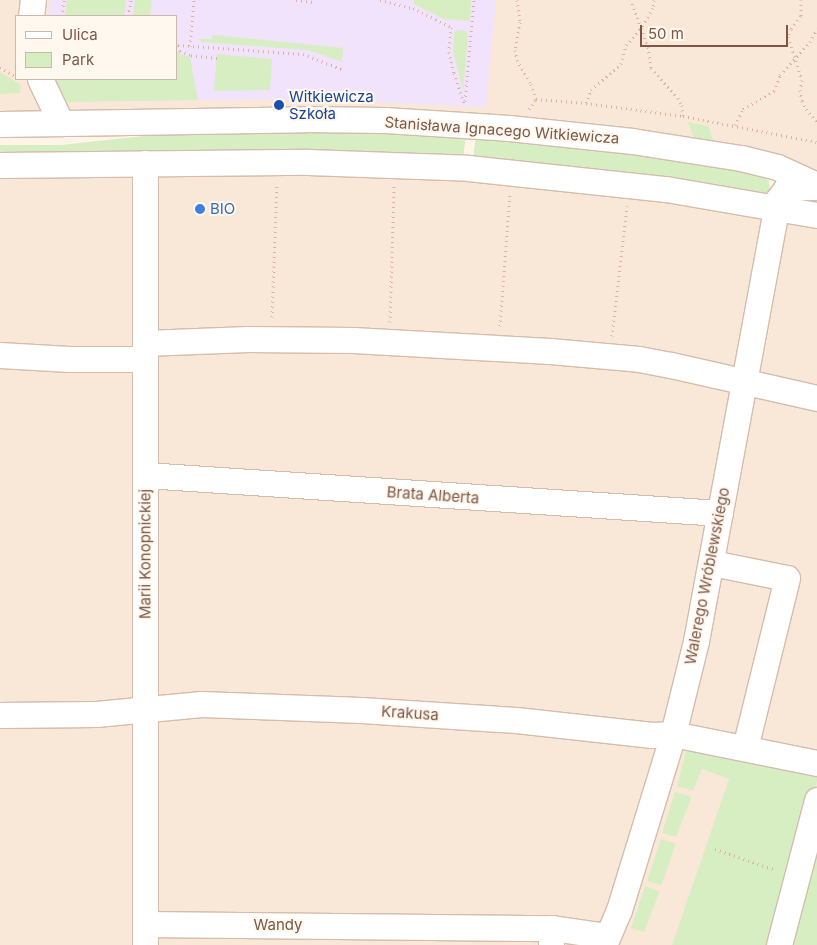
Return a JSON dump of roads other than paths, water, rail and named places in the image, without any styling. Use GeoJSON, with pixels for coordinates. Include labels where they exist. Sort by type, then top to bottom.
{"type":"FeatureCollection","features":[{"type":"Feature","properties":{"kind":"street"},"geometry":{"type":"LineString","coordinates":[[31,15],[33,0]]}},
{"type":"Feature","properties":{"kind":"street"},"geometry":{"type":"LineString","coordinates":[[40,80],[60,123]]}},
{"type":"Feature","properties":{"kind":"street","name":"Stanisława Ignacego Witkiewicza"},"geometry":{"type":"LineString","coordinates":[[0,124],[306,119],[385,120],[508,128],[632,141],[725,155],[777,167],[817,186]]}},
{"type":"Feature","properties":{"kind":"street"},"geometry":{"type":"LineString","coordinates":[[0,165],[308,162],[468,168],[656,187],[817,215]]}},
{"type":"Feature","properties":{"kind":"street","name":"Marii Konopnickiej"},"geometry":{"type":"LineString","coordinates":[[145,163],[145,934]]}},
{"type":"Feature","properties":{"kind":"street","name":"Stanisława Ignacego Witkiewicza"},"geometry":{"type":"LineString","coordinates":[[776,207],[779,195],[786,187],[817,186]]}},
{"type":"Feature","properties":{"kind":"street","name":"Walerego Wróblewskiego"},"geometry":{"type":"LineString","coordinates":[[606,941],[619,910],[673,734],[696,641],[712,563],[776,207]]}},
{"type":"Feature","properties":{"kind":"street"},"geometry":{"type":"LineString","coordinates":[[0,355],[69,359],[272,340],[389,342],[609,357],[670,365],[817,398]]}},
{"type":"Feature","properties":{"kind":"street","name":"Brata Alberta"},"geometry":{"type":"LineString","coordinates":[[145,474],[720,513]]}},
{"type":"Feature","properties":{"kind":"street"},"geometry":{"type":"LineString","coordinates":[[712,563],[787,578],[745,748]]}},
{"type":"Feature","properties":{"kind":"street","name":"Krakusa"},"geometry":{"type":"LineString","coordinates":[[0,715],[96,714],[193,704],[282,706],[516,720],[652,735],[673,734],[817,763]]}},
{"type":"Feature","properties":{"kind":"street"},"geometry":{"type":"LineString","coordinates":[[779,945],[817,800]]}},
{"type":"Feature","properties":{"kind":"street","name":"Wandy"},"geometry":{"type":"LineString","coordinates":[[145,934],[552,936],[606,941]]}},
{"type":"Feature","properties":{"kind":"place","name":"Witkiewicza Szkoła"},"geometry":{"type":"Point","coordinates":[279,105]}},
{"type":"Feature","properties":{"kind":"place","name":"BIO"},"geometry":{"type":"Point","coordinates":[200,209]}}]}
